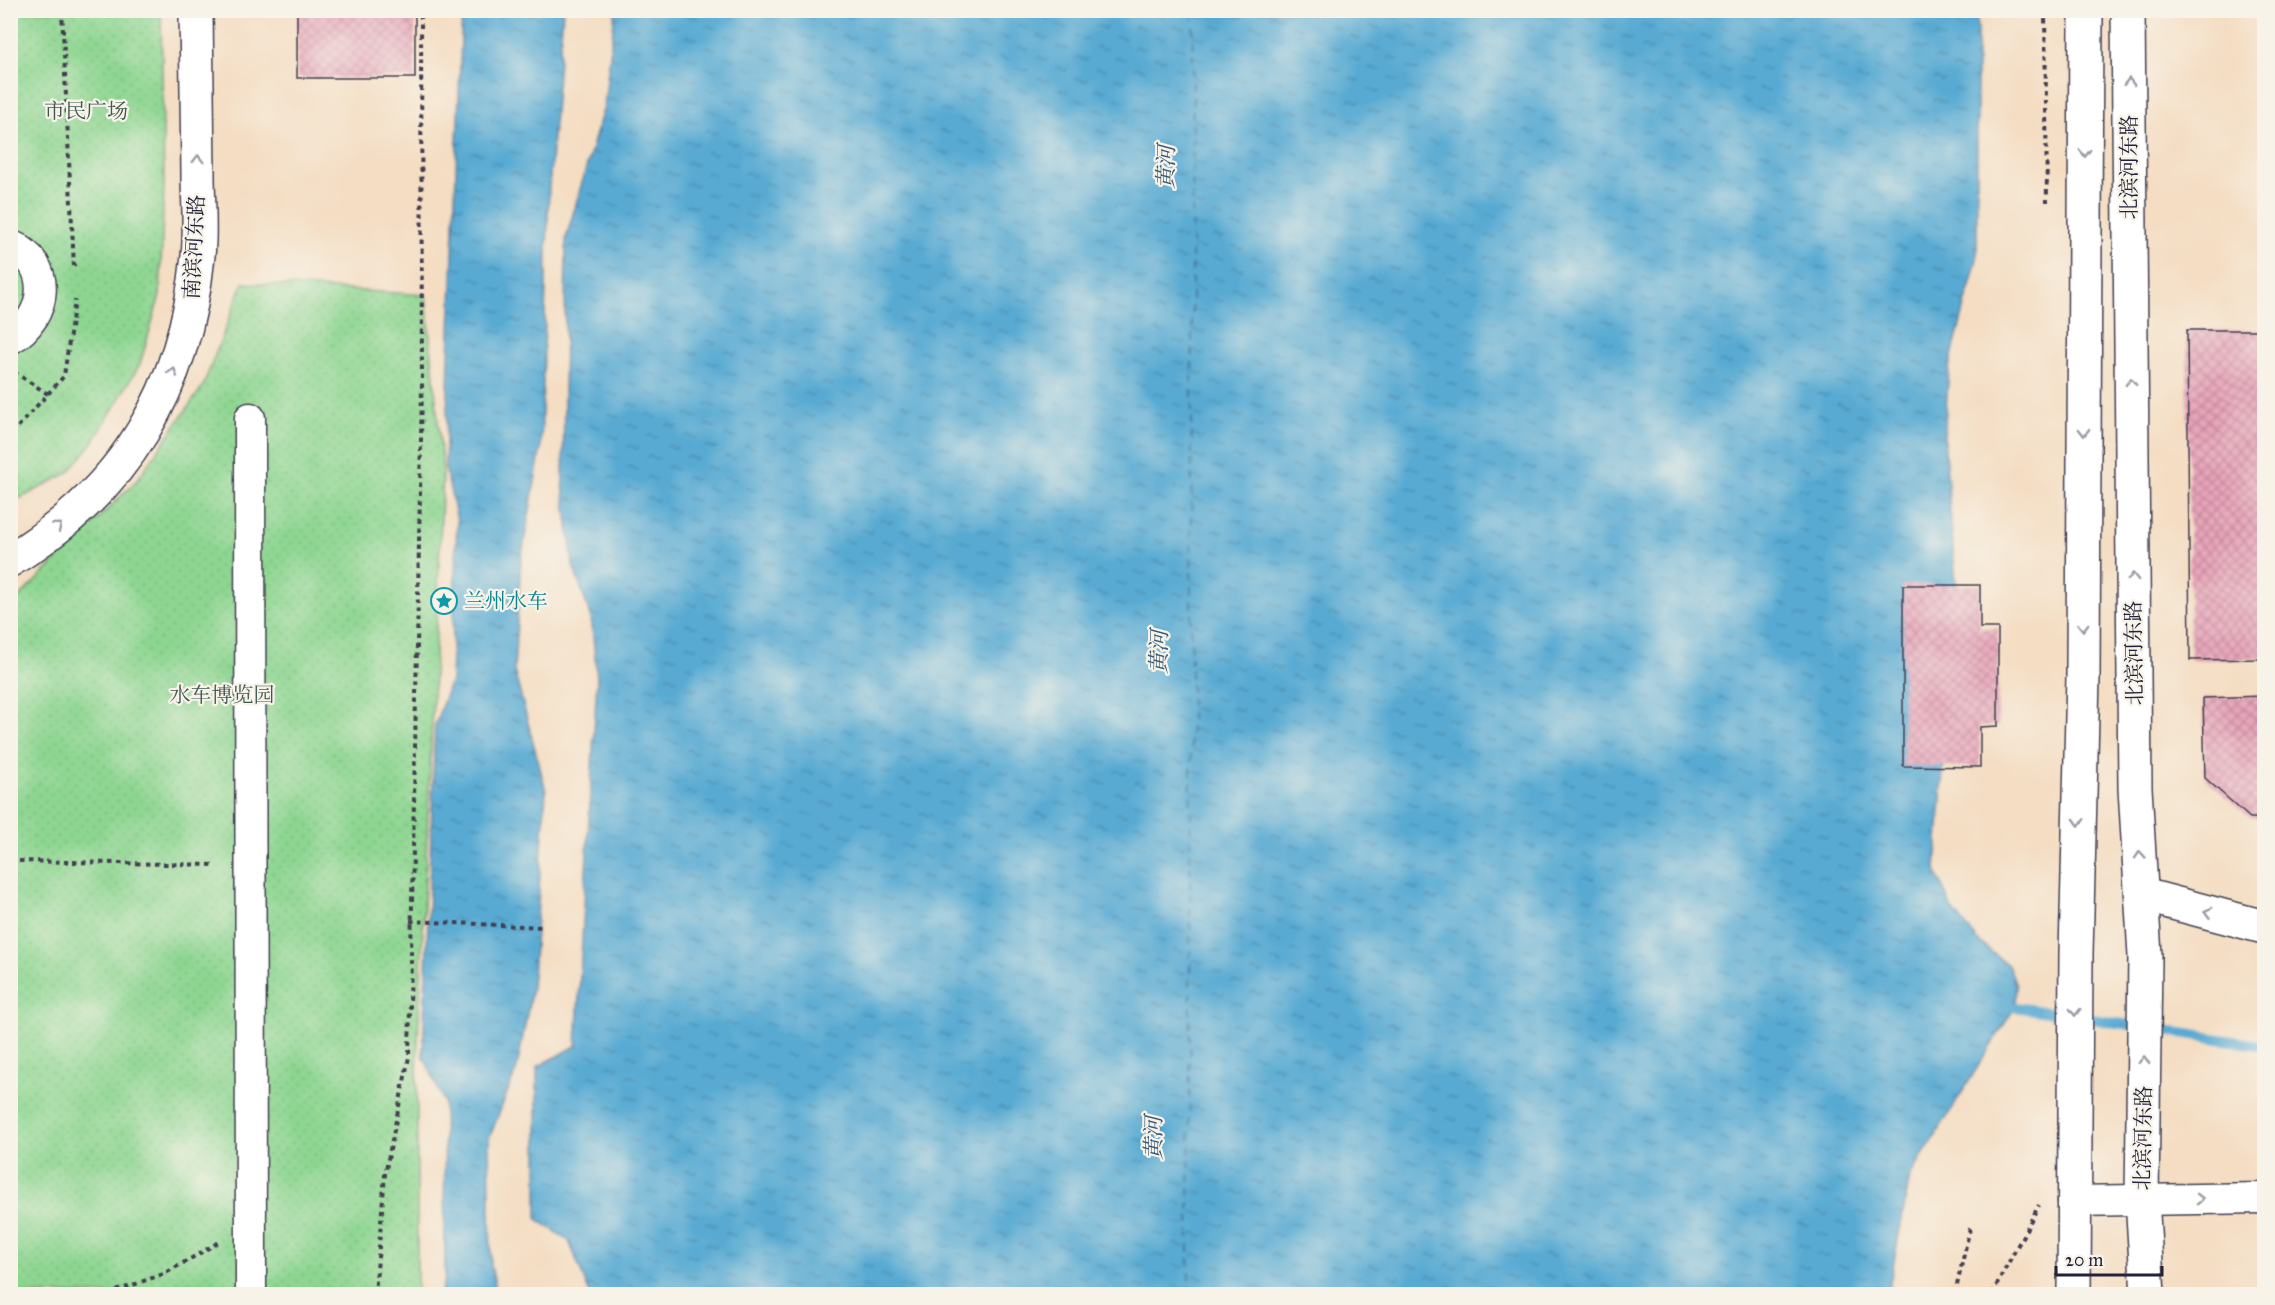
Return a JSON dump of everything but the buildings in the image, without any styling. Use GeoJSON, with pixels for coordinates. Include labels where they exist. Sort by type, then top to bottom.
{"type":"FeatureCollection","features":[{"type":"Feature","properties":{"kind":"main road","name":"南滨河东路"},"geometry":{"type":"LineString","coordinates":[[10,560],[33,547],[89,499],[120,466],[152,419],[173,373],[190,316],[198,254],[196,10]]}},
{"type":"Feature","properties":{"kind":"main road","name":"北滨河东路"},"geometry":{"type":"LineString","coordinates":[[2074,1294],[2076,953],[2083,665],[2086,10]]}},
{"type":"Feature","properties":{"kind":"main road","name":"北滨河东路"},"geometry":{"type":"LineString","coordinates":[[2128,10],[2135,788],[2145,956],[2142,1199],[2148,1294]]}},
{"type":"Feature","properties":{"kind":"main road"},"geometry":{"type":"LineString","coordinates":[[2143,895],[2265,927]]}},
{"type":"Feature","properties":{"kind":"street"},"geometry":{"type":"LineString","coordinates":[[10,245],[29,258],[39,276],[41,297],[36,316],[23,332],[10,339]]}},
{"type":"Feature","properties":{"kind":"street"},"geometry":{"type":"LineString","coordinates":[[250,418],[251,1294]]}},
{"type":"Feature","properties":{"kind":"street"},"geometry":{"type":"LineString","coordinates":[[2073,1201],[2265,1198]]}},
{"type":"Feature","properties":{"kind":"path"},"geometry":{"type":"LineString","coordinates":[[62,10],[74,276]]}},
{"type":"Feature","properties":{"kind":"path"},"geometry":{"type":"LineString","coordinates":[[375,1294],[385,1174],[409,1057],[422,388],[421,10]]}},
{"type":"Feature","properties":{"kind":"path"},"geometry":{"type":"LineString","coordinates":[[10,431],[16,429],[64,376],[76,311],[75,288]]}},
{"type":"Feature","properties":{"kind":"path"},"geometry":{"type":"LineString","coordinates":[[10,370],[48,394]]}},
{"type":"Feature","properties":{"kind":"path"},"geometry":{"type":"LineString","coordinates":[[19,861],[251,866]]}},
{"type":"Feature","properties":{"kind":"path"},"geometry":{"type":"LineString","coordinates":[[410,921],[544,927]]}},
{"type":"Feature","properties":{"kind":"path"},"geometry":{"type":"LineString","coordinates":[[1992,1294],[2045,1192],[2073,1201]]}},
{"type":"Feature","properties":{"kind":"path"},"geometry":{"type":"LineString","coordinates":[[108,1294],[166,1273],[251,1223]]}},
{"type":"Feature","properties":{"kind":"path"},"geometry":{"type":"LineString","coordinates":[[1955,1294],[1970,1228]]}},
{"type":"Feature","properties":{"kind":"green space","name":"市民广场"},"geometry":{"type":"Polygon","coordinates":[[[10,11],[161,11],[164,184],[160,295],[140,364],[92,444],[68,473],[23,497],[11,500],[10,11]]]}},
{"type":"Feature","properties":{"kind":"green space","name":"水车博览园"},"geometry":{"type":"Polygon","coordinates":[[[243,283],[426,295],[443,472],[417,1063],[417,1294],[11,1294],[11,605],[138,479],[203,386],[243,283]]]}},
{"type":"Feature","properties":{"kind":"water"},"geometry":{"type":"Polygon","coordinates":[[[462,11],[563,11],[549,188],[541,448],[521,560],[514,670],[546,791],[532,988],[517,1068],[489,1139],[491,1265],[497,1294],[440,1294],[445,1278],[444,1102],[423,1055],[435,725],[451,680],[457,520],[445,467],[462,11]]]}},
{"type":"Feature","properties":{"kind":"water","name":"黄河"},"geometry":{"type":"Polygon","coordinates":[[[615,11],[1977,11],[1977,259],[1949,368],[1944,437],[1956,585],[1936,870],[1951,907],[1977,940],[2009,966],[2016,985],[2015,1007],[1910,1176],[1888,1294],[590,1294],[569,1241],[537,1219],[537,1067],[576,1046],[597,678],[591,617],[573,566],[563,484],[566,238],[604,106],[615,11]]]}},
{"type":"Feature","properties":{"kind":"waterway"},"geometry":{"type":"LineString","coordinates":[[2001,1008],[2015,1007],[2264,1046]]}},
{"type":"Feature","properties":{"kind":"ferry route"},"geometry":{"type":"LineString","coordinates":[[1189,1294],[1193,10]]}},
{"type":"Feature","properties":{"kind":"place","name":"兰州水车"},"geometry":{"type":"Point","coordinates":[444,601]}}]}
